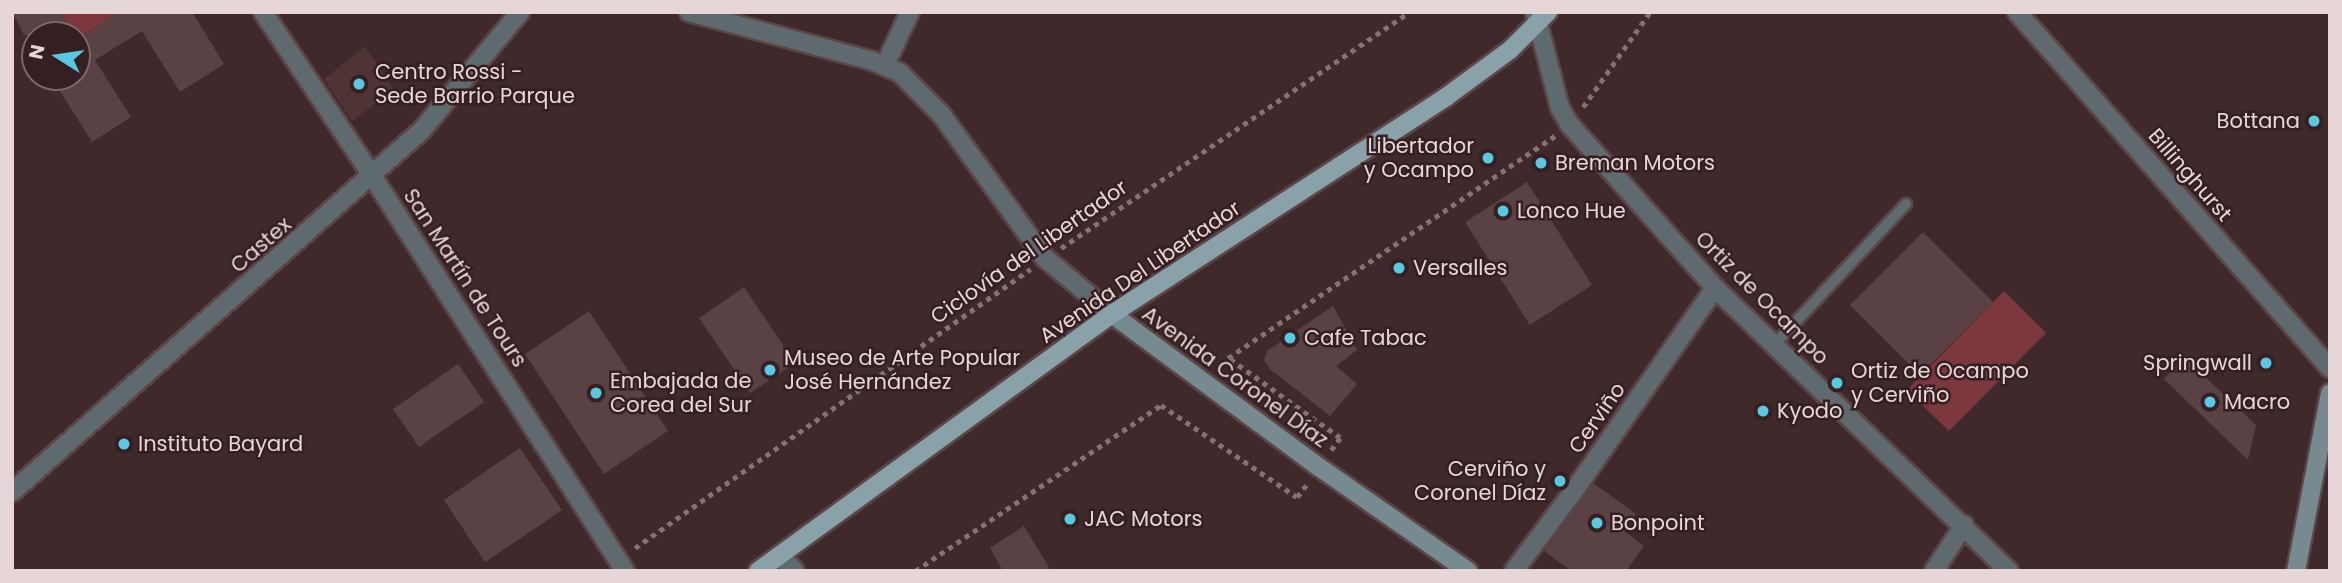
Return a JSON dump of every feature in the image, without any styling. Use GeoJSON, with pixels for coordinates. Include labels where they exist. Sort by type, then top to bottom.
{"type":"FeatureCollection","features":[{"type":"Feature","properties":{"kind":"main road","name":"Avenida Del Libertador"},"geometry":{"type":"LineString","coordinates":[[758,571],[1112,314],[1446,97],[1510,50],[1540,16]]}},
{"type":"Feature","properties":{"kind":"main road","name":"Avenida Coronel Díaz"},"geometry":{"type":"LineString","coordinates":[[1112,314],[1319,467],[1468,571]]}},
{"type":"Feature","properties":{"kind":"main road"},"geometry":{"type":"LineString","coordinates":[[2296,571],[2330,393]]}},
{"type":"Feature","properties":{"kind":"street","name":"San Martín de Tours"},"geometry":{"type":"LineString","coordinates":[[263,12],[373,177],[622,566]]}},
{"type":"Feature","properties":{"kind":"street","name":"Castex"},"geometry":{"type":"LineString","coordinates":[[12,492],[373,177],[421,131],[520,12]]}},
{"type":"Feature","properties":{"kind":"street","name":"Avenida Coronel Díaz"},"geometry":{"type":"LineString","coordinates":[[689,12],[885,65],[915,85],[942,114],[1045,258],[1112,314]]}},
{"type":"Feature","properties":{"kind":"street"},"geometry":{"type":"LineString","coordinates":[[885,65],[909,12]]}},
{"type":"Feature","properties":{"kind":"street","name":"Billinghurst"},"geometry":{"type":"LineString","coordinates":[[2017,12],[2330,368]]}},
{"type":"Feature","properties":{"kind":"street","name":"Ortiz de Ocampo"},"geometry":{"type":"LineString","coordinates":[[1540,16],[1560,108],[1570,125],[1715,288],[2009,571]]}},
{"type":"Feature","properties":{"kind":"street","name":"Cerviño"},"geometry":{"type":"LineString","coordinates":[[1514,571],[1576,488],[1715,288]]}},
{"type":"Feature","properties":{"kind":"street"},"geometry":{"type":"LineString","coordinates":[[1934,571],[1964,525]]}},
{"type":"Feature","properties":{"kind":"street"},"geometry":{"type":"LineString","coordinates":[[780,556],[795,571]]}},
{"type":"Feature","properties":{"kind":"lane"},"geometry":{"type":"LineString","coordinates":[[1775,344],[1906,204]]}},
{"type":"Feature","properties":{"kind":"path","name":"Ciclovía del Libertador"},"geometry":{"type":"LineString","coordinates":[[622,566],[1045,258],[1409,12]]}},
{"type":"Feature","properties":{"kind":"path"},"geometry":{"type":"LineString","coordinates":[[915,571],[1161,405],[1297,497],[1340,439],[1228,358],[1570,125],[1650,12]]}},
{"type":"Feature","properties":{"kind":"shaded area"},"geometry":{"type":"Polygon","coordinates":[[[60,12],[119,12],[91,30],[91,21],[66,21],[60,12]]]}},
{"type":"Feature","properties":{"kind":"shaded area","name":"Centro Rossi - Sede Barrio Parque"},"geometry":{"type":"Polygon","coordinates":[[[365,46],[394,90],[352,121],[324,79],[365,46]]]}},
{"type":"Feature","properties":{"kind":"shaded area"},"geometry":{"type":"Polygon","coordinates":[[[2004,291],[2046,333],[1949,431],[1907,390],[2004,291]]]}},
{"type":"Feature","properties":{"kind":"building"},"geometry":{"type":"Polygon","coordinates":[[[12,12],[60,12],[65,21],[21,21],[21,29],[12,12]]]}},
{"type":"Feature","properties":{"kind":"building"},"geometry":{"type":"Polygon","coordinates":[[[119,12],[192,12],[224,64],[180,92],[142,31],[95,60],[131,117],[92,142],[60,91],[91,91],[91,30],[119,12]]]}},
{"type":"Feature","properties":{"kind":"building"},"geometry":{"type":"Polygon","coordinates":[[[1527,182],[1592,285],[1530,325],[1465,222],[1527,182]]]}},
{"type":"Feature","properties":{"kind":"building"},"geometry":{"type":"Polygon","coordinates":[[[1923,232],[1993,302],[1920,375],[1850,305],[1923,232]]]}},
{"type":"Feature","properties":{"kind":"building"},"geometry":{"type":"Polygon","coordinates":[[[744,287],[795,363],[750,393],[699,318],[744,287]]]}},
{"type":"Feature","properties":{"kind":"building"},"geometry":{"type":"Polygon","coordinates":[[[1333,306],[1357,350],[1336,366],[1357,384],[1330,416],[1271,370],[1264,361],[1267,351],[1333,306]]]}},
{"type":"Feature","properties":{"kind":"building","name":"Embajada de Corea del Sur"},"geometry":{"type":"Polygon","coordinates":[[[589,311],[668,431],[604,474],[525,354],[589,311]]]}},
{"type":"Feature","properties":{"kind":"building","name":"Macro"},"geometry":{"type":"Polygon","coordinates":[[[2184,357],[2256,425],[2248,460],[2164,379],[2184,357]]]}},
{"type":"Feature","properties":{"kind":"building"},"geometry":{"type":"Polygon","coordinates":[[[458,364],[484,402],[419,447],[393,409],[458,364]]]}},
{"type":"Feature","properties":{"kind":"building"},"geometry":{"type":"Polygon","coordinates":[[[520,448],[562,510],[485,562],[444,500],[520,448]]]}},
{"type":"Feature","properties":{"kind":"building","name":"Bonpoint"},"geometry":{"type":"Polygon","coordinates":[[[1593,483],[1636,514],[1624,531],[1644,546],[1626,571],[1572,571],[1544,551],[1593,483]]]}},
{"type":"Feature","properties":{"kind":"building"},"geometry":{"type":"Polygon","coordinates":[[[1024,526],[1051,571],[1003,571],[990,548],[1024,526]]]}},
{"type":"Feature","properties":{"kind":"place","name":"Centro Rossi - Sede Barrio Parque"},"geometry":{"type":"Point","coordinates":[359,84]}},
{"type":"Feature","properties":{"kind":"place","name":"Bottana"},"geometry":{"type":"Point","coordinates":[2314,121]}},
{"type":"Feature","properties":{"kind":"place","name":"Libertador y Ocampo"},"geometry":{"type":"Point","coordinates":[1488,158]}},
{"type":"Feature","properties":{"kind":"place","name":"Breman Motors"},"geometry":{"type":"Point","coordinates":[1541,163]}},
{"type":"Feature","properties":{"kind":"place","name":"Lonco Hue"},"geometry":{"type":"Point","coordinates":[1503,211]}},
{"type":"Feature","properties":{"kind":"place","name":"Versalles"},"geometry":{"type":"Point","coordinates":[1399,268]}},
{"type":"Feature","properties":{"kind":"place","name":"Cafe Tabac"},"geometry":{"type":"Point","coordinates":[1290,338]}},
{"type":"Feature","properties":{"kind":"place","name":"Springwall"},"geometry":{"type":"Point","coordinates":[2266,363]}},
{"type":"Feature","properties":{"kind":"place","name":"Museo de Arte Popular José Hernández"},"geometry":{"type":"Point","coordinates":[770,370]}},
{"type":"Feature","properties":{"kind":"place","name":"Ortiz de Ocampo y Cerviño"},"geometry":{"type":"Point","coordinates":[1837,383]}},
{"type":"Feature","properties":{"kind":"place","name":"Embajada de Corea del Sur"},"geometry":{"type":"Point","coordinates":[596,393]}},
{"type":"Feature","properties":{"kind":"place","name":"Macro"},"geometry":{"type":"Point","coordinates":[2210,402]}},
{"type":"Feature","properties":{"kind":"place","name":"Kyodo"},"geometry":{"type":"Point","coordinates":[1763,411]}},
{"type":"Feature","properties":{"kind":"place","name":"Instituto Bayard"},"geometry":{"type":"Point","coordinates":[124,444]}},
{"type":"Feature","properties":{"kind":"place","name":"Cerviño y Coronel Díaz"},"geometry":{"type":"Point","coordinates":[1560,481]}},
{"type":"Feature","properties":{"kind":"place","name":"JAC Motors"},"geometry":{"type":"Point","coordinates":[1070,519]}},
{"type":"Feature","properties":{"kind":"place","name":"Bonpoint"},"geometry":{"type":"Point","coordinates":[1597,523]}}]}
